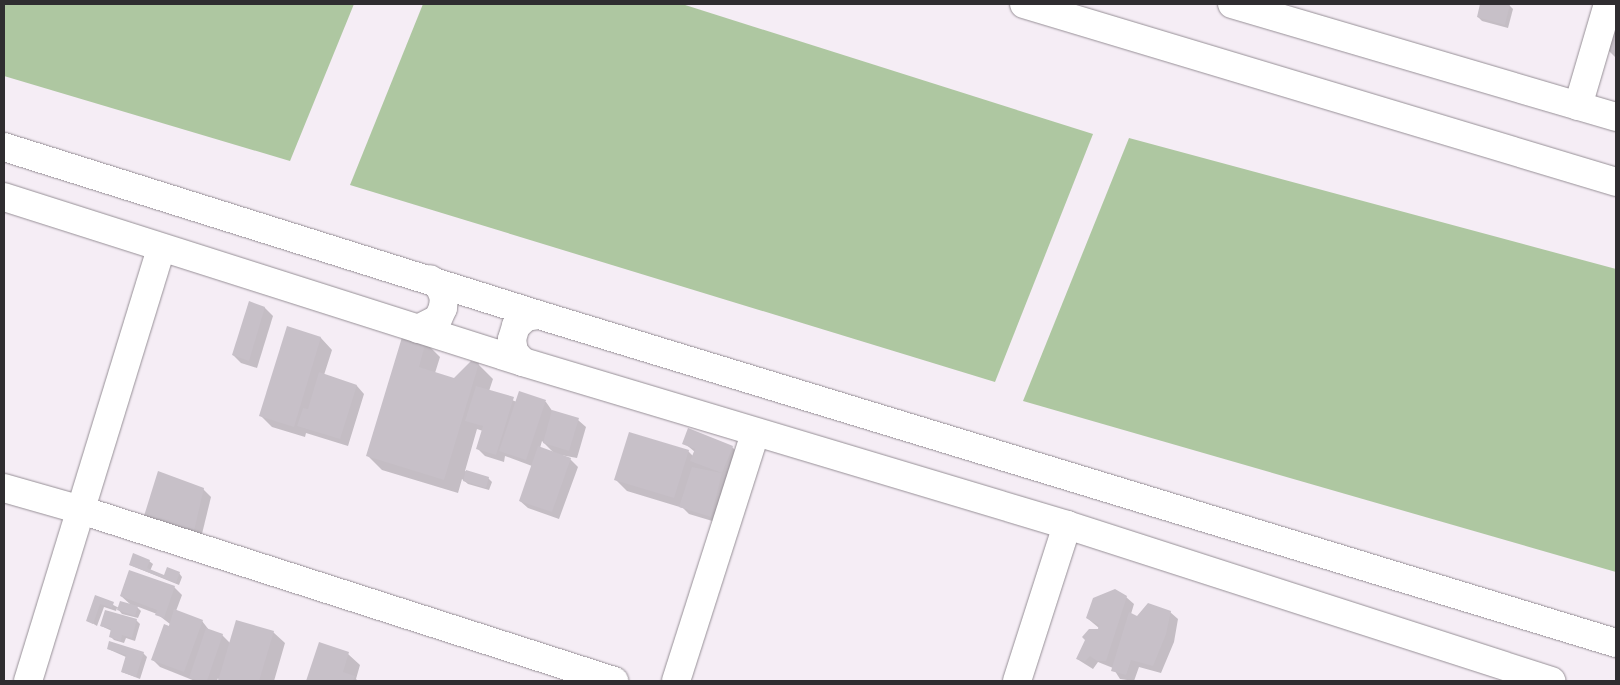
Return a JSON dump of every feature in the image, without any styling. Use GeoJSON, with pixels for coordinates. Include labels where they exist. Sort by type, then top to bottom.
{"type":"FeatureCollection","features":[{"type":"Feature","properties":{"kind":"street"},"geometry":{"type":"LineString","coordinates":[[1024,4],[1616,182]]}},
{"type":"Feature","properties":{"kind":"street"},"geometry":{"type":"LineString","coordinates":[[1232,4],[1616,117]]}},
{"type":"Feature","properties":{"kind":"street"},"geometry":{"type":"LineString","coordinates":[[1578,106],[1608,4]]}},
{"type":"Feature","properties":{"kind":"street"},"geometry":{"type":"LineString","coordinates":[[4,147],[430,279],[539,315],[1616,642]]}},
{"type":"Feature","properties":{"kind":"street"},"geometry":{"type":"LineString","coordinates":[[4,197],[523,362],[1067,525],[1551,681]]}},
{"type":"Feature","properties":{"kind":"street"},"geometry":{"type":"LineString","coordinates":[[28,681],[161,248]]}},
{"type":"Feature","properties":{"kind":"street"},"geometry":{"type":"LineString","coordinates":[[418,329],[429,326],[443,308],[439,286],[430,279]]}},
{"type":"Feature","properties":{"kind":"street"},"geometry":{"type":"LineString","coordinates":[[523,362],[514,352],[514,332],[526,317],[539,315]]}},
{"type":"Feature","properties":{"kind":"street"},"geometry":{"type":"LineString","coordinates":[[676,681],[755,433]]}},
{"type":"Feature","properties":{"kind":"street"},"geometry":{"type":"LineString","coordinates":[[4,488],[81,510],[614,681]]}},
{"type":"Feature","properties":{"kind":"street"},"geometry":{"type":"LineString","coordinates":[[1017,681],[1067,525]]}},
{"type":"Feature","properties":{"kind":"green space"},"geometry":{"type":"Polygon","coordinates":[[[4,4],[354,4],[290,161],[4,76],[4,4]]]}},
{"type":"Feature","properties":{"kind":"green space"},"geometry":{"type":"Polygon","coordinates":[[[423,4],[682,4],[1093,134],[995,382],[350,185],[423,4]]]}},
{"type":"Feature","properties":{"kind":"green space"},"geometry":{"type":"Polygon","coordinates":[[[1129,138],[1616,269],[1616,572],[1023,401],[1129,138]]]}},
{"type":"Feature","properties":{"kind":"building"},"geometry":{"type":"Polygon","coordinates":[[[1480,4],[1510,4],[1505,25],[1477,17],[1480,4]]]}},
{"type":"Feature","properties":{"kind":"building"},"geometry":{"type":"Polygon","coordinates":[[[1616,8],[1616,51],[1605,48],[1616,8]]]}},
{"type":"Feature","properties":{"kind":"building"},"geometry":{"type":"Polygon","coordinates":[[[249,301],[265,307],[249,361],[232,355],[249,301]]]}},
{"type":"Feature","properties":{"kind":"building"},"geometry":{"type":"Polygon","coordinates":[[[287,326],[321,337],[294,427],[259,416],[287,326]]]}},
{"type":"Feature","properties":{"kind":"building"},"geometry":{"type":"Polygon","coordinates":[[[403,334],[426,341],[419,367],[454,378],[471,361],[479,363],[444,480],[366,456],[403,334]]]}},
{"type":"Feature","properties":{"kind":"building"},"geometry":{"type":"Polygon","coordinates":[[[319,372],[357,385],[340,439],[297,426],[303,408],[308,409],[319,372]]]}},
{"type":"Feature","properties":{"kind":"building"},"geometry":{"type":"Polygon","coordinates":[[[476,386],[514,397],[496,455],[476,449],[483,426],[465,421],[476,386]]]}},
{"type":"Feature","properties":{"kind":"building"},"geometry":{"type":"Polygon","coordinates":[[[519,391],[546,400],[526,460],[499,451],[519,391]]]}},
{"type":"Feature","properties":{"kind":"building"},"geometry":{"type":"Polygon","coordinates":[[[552,410],[579,418],[569,451],[543,443],[552,410]]]}},
{"type":"Feature","properties":{"kind":"building"},"geometry":{"type":"Polygon","coordinates":[[[688,428],[733,446],[722,473],[690,461],[695,449],[682,444],[688,428]]]}},
{"type":"Feature","properties":{"kind":"building"},"geometry":{"type":"Polygon","coordinates":[[[629,432],[689,450],[674,498],[614,480],[629,432]]]}},
{"type":"Feature","properties":{"kind":"building"},"geometry":{"type":"Polygon","coordinates":[[[538,446],[571,458],[552,512],[519,501],[538,446]]]}},
{"type":"Feature","properties":{"kind":"building"},"geometry":{"type":"Polygon","coordinates":[[[692,467],[722,473],[711,517],[679,507],[692,467]]]}},
{"type":"Feature","properties":{"kind":"building"},"geometry":{"type":"Polygon","coordinates":[[[466,470],[489,477],[486,488],[463,481],[466,470]]]}},
{"type":"Feature","properties":{"kind":"building"},"geometry":{"type":"Polygon","coordinates":[[[158,471],[204,488],[194,531],[144,516],[158,471]]]}},
{"type":"Feature","properties":{"kind":"building"},"geometry":{"type":"Polygon","coordinates":[[[133,553],[150,560],[147,568],[164,575],[167,567],[180,572],[176,583],[129,565],[133,553]]]}},
{"type":"Feature","properties":{"kind":"building"},"geometry":{"type":"Polygon","coordinates":[[[129,570],[175,586],[164,618],[155,615],[157,610],[120,596],[129,570]]]}},
{"type":"Feature","properties":{"kind":"building"},"geometry":{"type":"Polygon","coordinates":[[[1115,589],[1127,596],[1106,661],[1097,661],[1090,656],[1085,661],[1076,659],[1085,640],[1082,637],[1089,629],[1098,629],[1099,625],[1086,618],[1093,598],[1115,589]]]}},
{"type":"Feature","properties":{"kind":"building"},"geometry":{"type":"Polygon","coordinates":[[[95,595],[114,602],[112,608],[100,604],[93,624],[86,621],[95,595]]]}},
{"type":"Feature","properties":{"kind":"building"},"geometry":{"type":"Polygon","coordinates":[[[120,601],[138,606],[135,616],[117,610],[120,601]]]}},
{"type":"Feature","properties":{"kind":"building"},"geometry":{"type":"Polygon","coordinates":[[[1148,603],[1171,611],[1166,634],[1153,666],[1131,660],[1126,675],[1111,671],[1129,612],[1137,616],[1148,603]]]}},
{"type":"Feature","properties":{"kind":"building"},"geometry":{"type":"Polygon","coordinates":[[[174,609],[203,620],[184,672],[151,660],[164,624],[169,626],[174,609]]]}},
{"type":"Feature","properties":{"kind":"building"},"geometry":{"type":"Polygon","coordinates":[[[105,610],[137,619],[132,638],[122,635],[121,641],[109,637],[111,629],[100,626],[105,610]]]}},
{"type":"Feature","properties":{"kind":"building"},"geometry":{"type":"Polygon","coordinates":[[[236,620],[274,631],[259,681],[218,681],[236,620]]]}},
{"type":"Feature","properties":{"kind":"building"},"geometry":{"type":"Polygon","coordinates":[[[206,628],[223,634],[207,681],[200,681],[189,678],[206,628]]]}},
{"type":"Feature","properties":{"kind":"building"},"geometry":{"type":"Polygon","coordinates":[[[109,641],[144,652],[136,677],[121,672],[126,655],[107,649],[109,641]]]}},
{"type":"Feature","properties":{"kind":"building"},"geometry":{"type":"Polygon","coordinates":[[[319,642],[349,652],[343,672],[355,676],[353,681],[306,681],[319,642]]]}}]}
